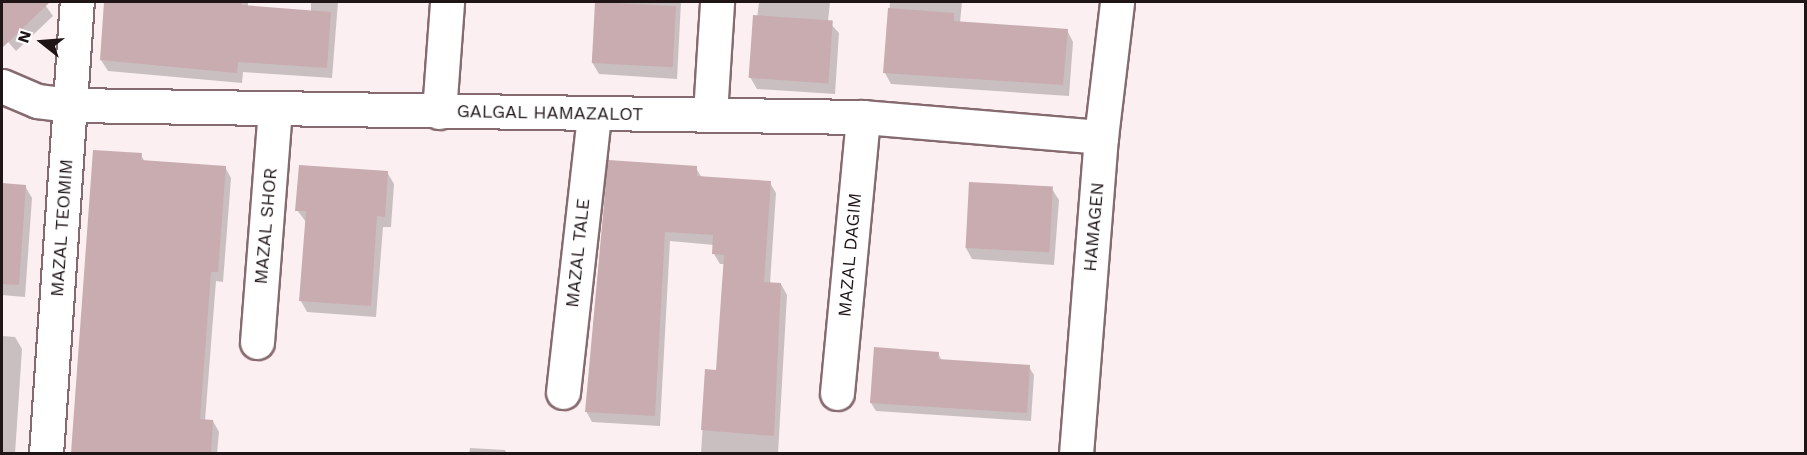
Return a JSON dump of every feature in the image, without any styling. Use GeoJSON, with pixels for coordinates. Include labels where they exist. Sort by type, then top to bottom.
{"type":"FeatureCollection","features":[{"type":"Feature","properties":{"kind":"street","name":"MAZAL TEOMIM"},"geometry":{"type":"LineString","coordinates":[[46,453],[77,2]]}},
{"type":"Feature","properties":{"kind":"street"},"geometry":{"type":"LineString","coordinates":[[440,112],[447,2]]}},
{"type":"Feature","properties":{"kind":"street"},"geometry":{"type":"LineString","coordinates":[[710,114],[717,2]]}},
{"type":"Feature","properties":{"kind":"street","name":"HAMAGEN"},"geometry":{"type":"LineString","coordinates":[[1076,453],[1101,137],[1117,2]]}},
{"type":"Feature","properties":{"kind":"street","name":"GALGAL HAMAZALOT"},"geometry":{"type":"LineString","coordinates":[[2,86],[37,101],[71,105],[275,110],[863,117],[1101,137]]}},
{"type":"Feature","properties":{"kind":"street","name":"MAZAL SHOR"},"geometry":{"type":"LineString","coordinates":[[257,342],[275,110]]}},
{"type":"Feature","properties":{"kind":"street","name":"MAZAL TALE"},"geometry":{"type":"LineString","coordinates":[[563,392],[594,114]]}},
{"type":"Feature","properties":{"kind":"street","name":"MAZAL DAGIM"},"geometry":{"type":"LineString","coordinates":[[837,393],[863,117]]}},
{"type":"Feature","properties":{"kind":"building"},"geometry":{"type":"Polygon","coordinates":[[[2,2],[50,2],[2,48],[2,2]]]}},
{"type":"Feature","properties":{"kind":"building"},"geometry":{"type":"Polygon","coordinates":[[[104,2],[242,2],[242,5],[331,12],[327,68],[238,62],[237,73],[100,60],[104,2]]]}},
{"type":"Feature","properties":{"kind":"building"},"geometry":{"type":"Polygon","coordinates":[[[595,2],[676,6],[673,67],[592,63],[595,2]]]}},
{"type":"Feature","properties":{"kind":"building"},"geometry":{"type":"Polygon","coordinates":[[[888,8],[954,13],[954,21],[1068,29],[1063,85],[883,73],[888,8]]]}},
{"type":"Feature","properties":{"kind":"building"},"geometry":{"type":"Polygon","coordinates":[[[753,15],[833,21],[828,83],[749,78],[753,15]]]}},
{"type":"Feature","properties":{"kind":"building"},"geometry":{"type":"Polygon","coordinates":[[[93,150],[142,153],[141,160],[226,166],[218,272],[211,272],[200,419],[213,420],[211,453],[71,453],[93,150]]]}},
{"type":"Feature","properties":{"kind":"building"},"geometry":{"type":"Polygon","coordinates":[[[608,160],[697,166],[697,176],[771,181],[764,282],[781,283],[774,436],[701,430],[705,369],[716,370],[724,255],[712,254],[713,235],[665,232],[655,416],[585,412],[608,160]]]}},
{"type":"Feature","properties":{"kind":"building"},"geometry":{"type":"Polygon","coordinates":[[[299,165],[388,171],[385,217],[377,216],[371,306],[299,301],[306,211],[295,211],[299,165]]]}},
{"type":"Feature","properties":{"kind":"building"},"geometry":{"type":"Polygon","coordinates":[[[969,182],[1053,186],[1049,252],[966,248],[969,182]]]}},
{"type":"Feature","properties":{"kind":"building"},"geometry":{"type":"Polygon","coordinates":[[[2,183],[26,185],[19,285],[2,284],[2,183]]]}},
{"type":"Feature","properties":{"kind":"building"},"geometry":{"type":"Polygon","coordinates":[[[874,347],[939,352],[938,359],[1030,365],[1027,413],[870,403],[874,347]]]}}]}
